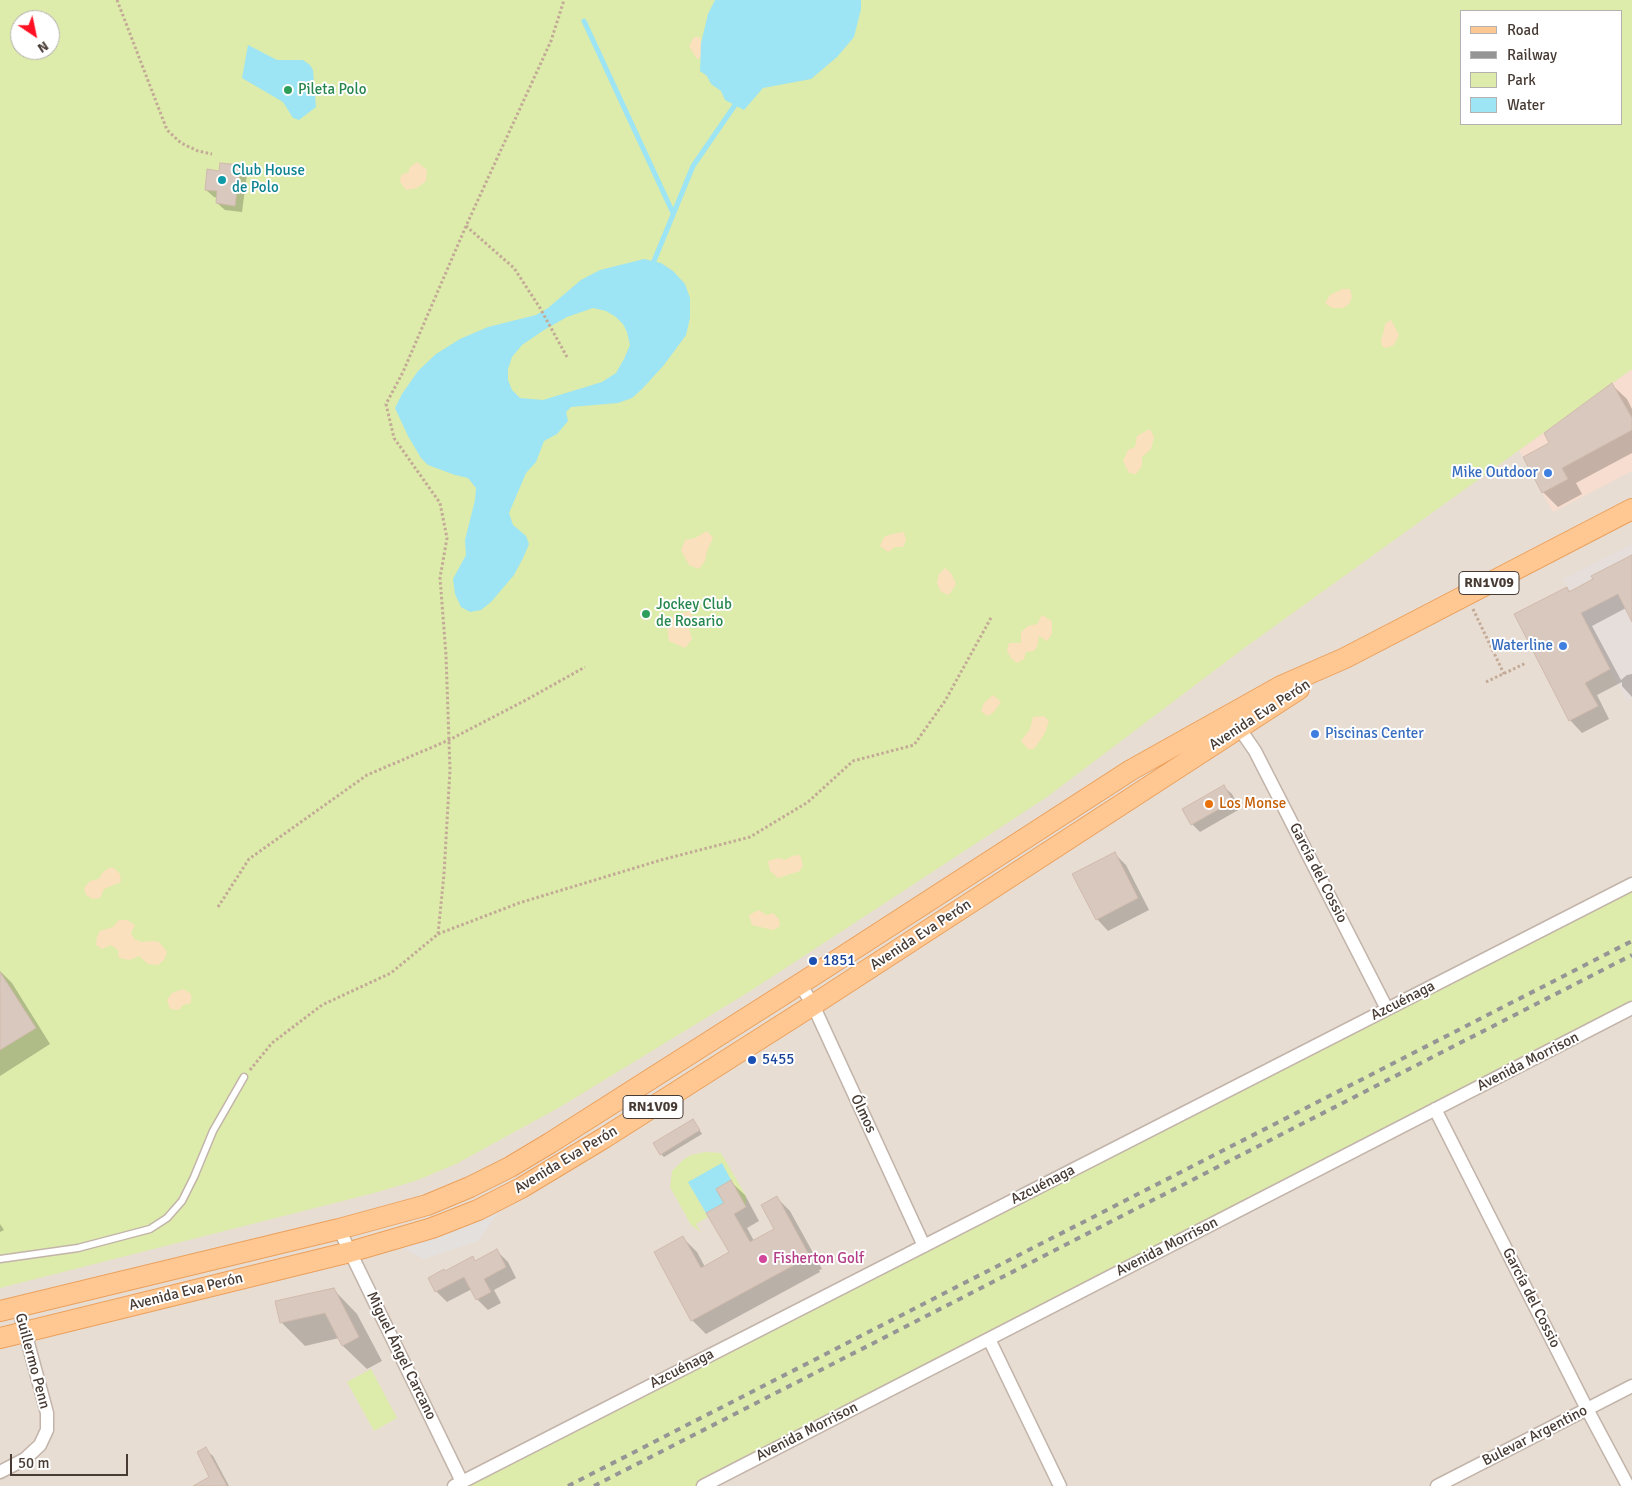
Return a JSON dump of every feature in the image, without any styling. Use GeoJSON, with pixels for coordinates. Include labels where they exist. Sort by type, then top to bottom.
{"type":"FeatureCollection","features":[{"type":"Feature","properties":{"kind":"main road","name":"Avenida Eva Perón"},"geometry":{"type":"LineString","coordinates":[[9,1308],[339,1229],[427,1205],[470,1187],[510,1167],[550,1143],[1131,770],[1234,721],[1345,658],[1632,509]]}},
{"type":"Feature","properties":{"kind":"main road","name":"Avenida Eva Perón"},"geometry":{"type":"LineString","coordinates":[[0,1338],[350,1252],[432,1228],[478,1210],[521,1188],[588,1148],[813,1005],[1234,721]]}},
{"type":"Feature","properties":{"kind":"street","name":"García del Cossio"},"geometry":{"type":"LineString","coordinates":[[1234,721],[1255,751],[1387,1009]]}},
{"type":"Feature","properties":{"kind":"street","name":"Azcuénaga"},"geometry":{"type":"LineString","coordinates":[[458,1484],[1632,884]]}},
{"type":"Feature","properties":{"kind":"street","name":"Ólmos"},"geometry":{"type":"LineString","coordinates":[[800,984],[813,1005],[924,1246]]}},
{"type":"Feature","properties":{"kind":"street","name":"Avenida Morrison"},"geometry":{"type":"LineString","coordinates":[[703,1486],[1632,1008]]}},
{"type":"Feature","properties":{"kind":"street","name":"García del Cossio"},"geometry":{"type":"LineString","coordinates":[[1435,1109],[1587,1410],[1628,1486]]}},
{"type":"Feature","properties":{"kind":"street","name":"Miguel Ángel Carcano"},"geometry":{"type":"LineString","coordinates":[[339,1229],[458,1484]]}},
{"type":"Feature","properties":{"kind":"street","name":"Guillermo Penn"},"geometry":{"type":"LineString","coordinates":[[0,1472],[25,1458],[40,1445],[47,1430],[47,1414],[25,1332],[9,1308]]}},
{"type":"Feature","properties":{"kind":"street"},"geometry":{"type":"LineString","coordinates":[[989,1339],[1060,1486]]}},
{"type":"Feature","properties":{"kind":"street","name":"Bulevar Argentino"},"geometry":{"type":"LineString","coordinates":[[1437,1486],[1632,1386]]}},
{"type":"Feature","properties":{"kind":"lane"},"geometry":{"type":"LineString","coordinates":[[0,1259],[78,1248],[150,1229],[167,1218],[182,1201],[213,1131],[244,1077]]}},
{"type":"Feature","properties":{"kind":"path"},"geometry":{"type":"LineString","coordinates":[[116,0],[167,130],[181,142],[198,151],[212,154]]}},
{"type":"Feature","properties":{"kind":"path"},"geometry":{"type":"LineString","coordinates":[[438,934],[450,770],[446,654],[440,578],[447,538],[440,503],[394,438],[386,404],[403,372],[466,226],[551,41],[564,0]]}},
{"type":"Feature","properties":{"kind":"path"},"geometry":{"type":"LineString","coordinates":[[466,226],[514,268],[540,308],[567,357]]}},
{"type":"Feature","properties":{"kind":"path"},"geometry":{"type":"LineString","coordinates":[[244,1077],[272,1043],[322,1005],[391,973],[438,934],[519,903],[661,860],[750,837],[808,802],[853,761],[914,745],[945,700],[992,616]]}},
{"type":"Feature","properties":{"kind":"path"},"geometry":{"type":"LineString","coordinates":[[1480,622],[1504,674]]}},
{"type":"Feature","properties":{"kind":"path"},"geometry":{"type":"LineString","coordinates":[[1486,682],[1526,663]]}},
{"type":"Feature","properties":{"kind":"path"},"geometry":{"type":"LineString","coordinates":[[218,907],[249,859],[367,776],[449,740],[585,667]]}},
{"type":"Feature","properties":{"kind":"shaded area","name":"Jockey Club de Rosario"},"geometry":{"type":"Polygon","coordinates":[[[0,0],[1632,0],[1632,1486],[0,1486],[0,0]]]}},
{"type":"Feature","properties":{"kind":"shaded area"},"geometry":{"type":"Polygon","coordinates":[[[1632,369],[1632,471],[1553,512],[1519,450],[1632,369]]]}},
{"type":"Feature","properties":{"kind":"shaded area"},"geometry":{"type":"Polygon","coordinates":[[[1632,544],[1632,699],[1627,702],[1563,579],[1632,544]]]}},
{"type":"Feature","properties":{"kind":"shaded area"},"geometry":{"type":"Polygon","coordinates":[[[501,1209],[478,1241],[424,1259],[402,1248],[458,1228],[501,1209]]]}},
{"type":"Feature","properties":{"kind":"green space","name":"Jockey Club de Rosario"},"geometry":{"type":"Polygon","coordinates":[[[0,0],[1632,0],[1632,369],[1247,646],[1047,797],[752,990],[560,1107],[456,1164],[418,1180],[378,1192],[0,1288],[0,0]]]}},
{"type":"Feature","properties":{"kind":"green space"},"geometry":{"type":"Polygon","coordinates":[[[1632,884],[1632,1008],[703,1486],[454,1486],[1632,884]]]}},
{"type":"Feature","properties":{"kind":"green space"},"geometry":{"type":"Polygon","coordinates":[[[705,1152],[721,1153],[746,1196],[746,1207],[722,1164],[689,1183],[708,1217],[696,1224],[701,1232],[691,1225],[670,1187],[672,1171],[684,1159],[691,1155],[705,1152]]]}},
{"type":"Feature","properties":{"kind":"green space"},"geometry":{"type":"Polygon","coordinates":[[[371,1369],[397,1418],[374,1431],[347,1382],[371,1369]]]}},
{"type":"Feature","properties":{"kind":"sand"},"geometry":{"type":"Polygon","coordinates":[[[694,37],[700,37],[701,43],[701,57],[697,59],[689,46],[694,37]]]}},
{"type":"Feature","properties":{"kind":"sand"},"geometry":{"type":"Polygon","coordinates":[[[417,162],[427,170],[426,181],[417,188],[406,190],[400,182],[401,175],[409,172],[409,168],[417,162]]]}},
{"type":"Feature","properties":{"kind":"sand"},"geometry":{"type":"Polygon","coordinates":[[[1342,289],[1350,289],[1352,297],[1349,304],[1343,308],[1332,308],[1325,303],[1330,295],[1342,289]]]}},
{"type":"Feature","properties":{"kind":"sand"},"geometry":{"type":"Polygon","coordinates":[[[1391,320],[1399,335],[1394,345],[1386,348],[1382,346],[1381,340],[1385,324],[1391,320]]]}},
{"type":"Feature","properties":{"kind":"sand"},"geometry":{"type":"Polygon","coordinates":[[[1150,429],[1154,437],[1151,449],[1142,457],[1142,466],[1136,474],[1129,473],[1123,461],[1128,450],[1135,447],[1137,436],[1150,429]]]}},
{"type":"Feature","properties":{"kind":"sand"},"geometry":{"type":"Polygon","coordinates":[[[707,531],[713,538],[705,561],[699,569],[689,565],[681,550],[685,540],[695,538],[707,531]]]}},
{"type":"Feature","properties":{"kind":"sand"},"geometry":{"type":"Polygon","coordinates":[[[904,532],[906,540],[903,547],[895,547],[888,552],[880,546],[884,537],[904,532]]]}},
{"type":"Feature","properties":{"kind":"sand"},"geometry":{"type":"Polygon","coordinates":[[[945,568],[951,573],[956,584],[949,595],[941,592],[937,583],[939,574],[945,568]]]}},
{"type":"Feature","properties":{"kind":"sand"},"geometry":{"type":"Polygon","coordinates":[[[690,611],[693,620],[689,628],[692,639],[685,648],[669,641],[667,626],[674,615],[690,611]]]}},
{"type":"Feature","properties":{"kind":"sand"},"geometry":{"type":"Polygon","coordinates":[[[1042,615],[1052,621],[1052,634],[1047,641],[1039,636],[1037,647],[1034,651],[1026,652],[1024,659],[1017,663],[1007,651],[1009,643],[1021,643],[1021,632],[1028,626],[1037,624],[1042,615]]]}},
{"type":"Feature","properties":{"kind":"sand"},"geometry":{"type":"Polygon","coordinates":[[[993,695],[1001,702],[993,713],[987,716],[981,711],[984,703],[993,695]]]}},
{"type":"Feature","properties":{"kind":"sand"},"geometry":{"type":"Polygon","coordinates":[[[1044,716],[1049,721],[1045,733],[1034,749],[1028,749],[1021,741],[1030,729],[1033,717],[1044,716]]]}},
{"type":"Feature","properties":{"kind":"sand"},"geometry":{"type":"Polygon","coordinates":[[[800,855],[803,865],[800,871],[778,878],[770,871],[768,861],[779,858],[785,860],[792,856],[800,855]]]}},
{"type":"Feature","properties":{"kind":"sand"},"geometry":{"type":"Polygon","coordinates":[[[109,868],[114,868],[120,874],[121,882],[104,889],[100,898],[93,899],[86,895],[84,888],[90,881],[99,879],[103,872],[109,868]]]}},
{"type":"Feature","properties":{"kind":"sand"},"geometry":{"type":"Polygon","coordinates":[[[759,910],[766,915],[773,913],[779,919],[780,926],[773,930],[752,925],[749,915],[759,910]]]}},
{"type":"Feature","properties":{"kind":"sand"},"geometry":{"type":"Polygon","coordinates":[[[119,920],[127,920],[135,925],[131,933],[134,939],[141,942],[159,942],[167,952],[164,960],[158,965],[148,964],[139,956],[130,960],[119,958],[118,950],[111,945],[102,949],[96,945],[100,931],[113,927],[119,920]]]}},
{"type":"Feature","properties":{"kind":"sand"},"geometry":{"type":"Polygon","coordinates":[[[183,989],[191,994],[191,1003],[183,1005],[179,1010],[170,1009],[167,1000],[172,993],[183,989]]]}},
{"type":"Feature","properties":{"kind":"water"},"geometry":{"type":"Polygon","coordinates":[[[715,0],[861,0],[861,9],[854,37],[837,57],[811,79],[763,88],[744,110],[725,100],[721,91],[711,84],[707,76],[700,71],[701,43],[708,14],[715,0]]]}},
{"type":"Feature","properties":{"kind":"water","name":"Pileta Polo"},"geometry":{"type":"Polygon","coordinates":[[[248,45],[277,60],[303,60],[310,65],[313,70],[316,107],[299,120],[293,118],[283,102],[242,78],[248,45]]]}},
{"type":"Feature","properties":{"kind":"water"},"geometry":{"type":"Polygon","coordinates":[[[644,259],[661,263],[673,271],[685,284],[690,298],[690,318],[686,335],[664,365],[632,398],[618,403],[571,407],[566,412],[568,421],[557,434],[544,441],[536,462],[526,473],[509,513],[513,525],[526,536],[529,544],[523,558],[514,575],[491,602],[481,610],[470,612],[461,607],[455,594],[453,579],[466,555],[465,540],[475,500],[476,488],[468,478],[428,465],[421,458],[408,436],[395,408],[418,371],[436,354],[460,339],[488,327],[536,315],[548,308],[581,280],[600,270],[644,259]],[[593,308],[567,317],[522,345],[512,357],[508,369],[508,380],[512,390],[520,398],[543,400],[602,382],[616,373],[630,345],[623,324],[606,311],[593,308]]]}},
{"type":"Feature","properties":{"kind":"water"},"geometry":{"type":"Polygon","coordinates":[[[722,1163],[731,1180],[716,1189],[724,1203],[706,1213],[688,1182],[722,1163]]]}},
{"type":"Feature","properties":{"kind":"building","name":"Club House de Polo"},"geometry":{"type":"Polygon","coordinates":[[[220,163],[240,165],[235,206],[216,203],[217,191],[205,190],[207,169],[219,171],[220,163]]]}},
{"type":"Feature","properties":{"kind":"building"},"geometry":{"type":"Polygon","coordinates":[[[1612,383],[1632,418],[1632,430],[1562,468],[1568,479],[1542,493],[1523,457],[1549,443],[1544,433],[1612,383]]]}},
{"type":"Feature","properties":{"kind":"building"},"geometry":{"type":"Polygon","coordinates":[[[1632,555],[1632,622],[1618,594],[1581,613],[1610,669],[1585,683],[1598,706],[1569,721],[1514,614],[1567,587],[1569,592],[1593,579],[1591,576],[1632,555]]]}},
{"type":"Feature","properties":{"kind":"building"},"geometry":{"type":"Polygon","coordinates":[[[1224,785],[1233,801],[1191,825],[1182,809],[1224,785]]]}},
{"type":"Feature","properties":{"kind":"building"},"geometry":{"type":"Polygon","coordinates":[[[1115,852],[1138,898],[1096,920],[1072,874],[1115,852]]]}},
{"type":"Feature","properties":{"kind":"building"},"geometry":{"type":"Polygon","coordinates":[[[0,972],[36,1028],[0,1050],[0,972]]]}},
{"type":"Feature","properties":{"kind":"building"},"geometry":{"type":"Polygon","coordinates":[[[693,1119],[700,1130],[660,1155],[653,1143],[693,1119]]]}},
{"type":"Feature","properties":{"kind":"building","name":"Fisherton Golf"},"geometry":{"type":"Polygon","coordinates":[[[731,1180],[746,1207],[734,1214],[750,1242],[774,1229],[761,1205],[777,1196],[809,1255],[806,1256],[807,1258],[691,1321],[654,1252],[683,1236],[701,1268],[729,1252],[706,1213],[724,1203],[716,1189],[731,1180]]]}},
{"type":"Feature","properties":{"kind":"building"},"geometry":{"type":"Polygon","coordinates":[[[497,1249],[506,1267],[484,1279],[491,1292],[476,1300],[464,1277],[435,1292],[428,1278],[473,1256],[475,1261],[497,1249]]]}},
{"type":"Feature","properties":{"kind":"building"},"geometry":{"type":"Polygon","coordinates":[[[334,1288],[359,1337],[342,1346],[325,1313],[280,1323],[275,1301],[334,1288]]]}},
{"type":"Feature","properties":{"kind":"building"},"geometry":{"type":"Polygon","coordinates":[[[206,1447],[227,1486],[193,1486],[209,1477],[197,1452],[206,1447]]]}},
{"type":"Feature","properties":{"kind":"waterway"},"geometry":{"type":"LineString","coordinates":[[584,21],[673,213]]}},
{"type":"Feature","properties":{"kind":"waterway"},"geometry":{"type":"LineString","coordinates":[[654,261],[693,166],[735,105]]}},
{"type":"Feature","properties":{"kind":"railway"},"geometry":{"type":"LineString","coordinates":[[568,1486],[1632,941]]}},
{"type":"Feature","properties":{"kind":"railway"},"geometry":{"type":"LineString","coordinates":[[594,1486],[1632,955]]}},
{"type":"Feature","properties":{"kind":"place","name":"Pileta Polo"},"geometry":{"type":"Point","coordinates":[288,90]}},
{"type":"Feature","properties":{"kind":"place","name":"Club House de Polo"},"geometry":{"type":"Point","coordinates":[222,180]}},
{"type":"Feature","properties":{"kind":"place","name":"Mike Outdoor"},"geometry":{"type":"Point","coordinates":[1548,473]}},
{"type":"Feature","properties":{"kind":"place","name":"Jockey Club de Rosario"},"geometry":{"type":"Point","coordinates":[646,614]}},
{"type":"Feature","properties":{"kind":"place","name":"Waterline"},"geometry":{"type":"Point","coordinates":[1563,646]}},
{"type":"Feature","properties":{"kind":"place","name":"Piscinas Center"},"geometry":{"type":"Point","coordinates":[1315,734]}},
{"type":"Feature","properties":{"kind":"place","name":"Los Monse"},"geometry":{"type":"Point","coordinates":[1209,804]}},
{"type":"Feature","properties":{"kind":"place","name":"1851"},"geometry":{"type":"Point","coordinates":[813,961]}},
{"type":"Feature","properties":{"kind":"place","name":"5455"},"geometry":{"type":"Point","coordinates":[752,1060]}},
{"type":"Feature","properties":{"kind":"place","name":"Fisherton Golf"},"geometry":{"type":"Point","coordinates":[763,1259]}}]}
